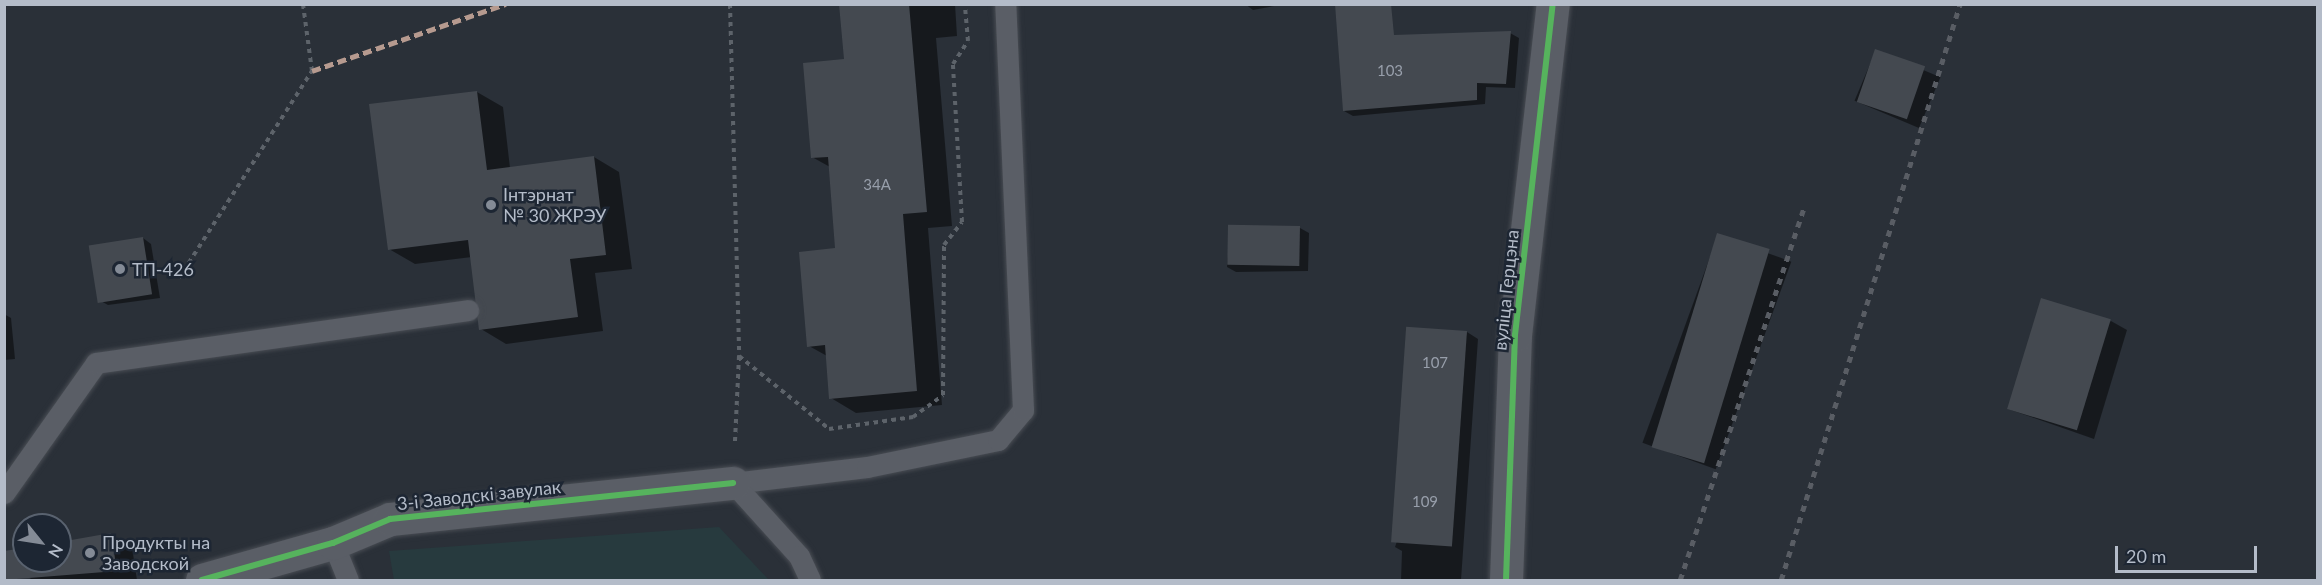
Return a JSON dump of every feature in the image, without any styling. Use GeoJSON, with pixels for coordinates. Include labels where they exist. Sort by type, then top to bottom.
{"type":"FeatureCollection","features":[{"type":"Feature","properties":{"kind":"street","name":"вуліца Герцэна"},"geometry":{"type":"LineString","coordinates":[[1506,580],[1515,335],[1553,4]]}},
{"type":"Feature","properties":{"kind":"street","name":"3-і Заводскі завулак"},"geometry":{"type":"LineString","coordinates":[[202,580],[333,543],[390,519],[733,483]]}},
{"type":"Feature","properties":{"kind":"lane"},"geometry":{"type":"LineString","coordinates":[[733,483],[867,467],[998,440],[1023,410],[1005,4]]}},
{"type":"Feature","properties":{"kind":"lane"},"geometry":{"type":"LineString","coordinates":[[4,493],[96,363],[468,310]]}},
{"type":"Feature","properties":{"kind":"lane"},"geometry":{"type":"LineString","coordinates":[[733,483],[799,556],[810,580]]}},
{"type":"Feature","properties":{"kind":"lane"},"geometry":{"type":"LineString","coordinates":[[333,543],[348,580]]}},
{"type":"Feature","properties":{"kind":"path"},"geometry":{"type":"LineString","coordinates":[[179,278],[312,71],[303,4]]}},
{"type":"Feature","properties":{"kind":"path"},"geometry":{"type":"LineString","coordinates":[[730,4],[739,356],[733,483]]}},
{"type":"Feature","properties":{"kind":"path"},"geometry":{"type":"LineString","coordinates":[[739,356],[829,429],[913,417],[943,395],[944,244],[962,222],[953,64],[968,41],[965,4]]}},
{"type":"Feature","properties":{"kind":"green space"},"geometry":{"type":"Polygon","coordinates":[[[719,527],[769,580],[394,580],[389,551],[719,527]]]}},
{"type":"Feature","properties":{"kind":"building"},"geometry":{"type":"Polygon","coordinates":[[[839,4],[909,4],[927,212],[903,214],[917,391],[829,399],[825,345],[807,347],[799,252],[835,248],[828,157],[811,158],[803,63],[844,59],[839,4]]]}},
{"type":"Feature","properties":{"kind":"building"},"geometry":{"type":"Polygon","coordinates":[[[1335,4],[1391,4],[1394,35],[1511,31],[1506,84],[1477,83],[1477,100],[1343,111],[1335,4]]]}},
{"type":"Feature","properties":{"kind":"building"},"geometry":{"type":"Polygon","coordinates":[[[1875,49],[1925,66],[1907,119],[1857,102],[1875,49]]]}},
{"type":"Feature","properties":{"kind":"building","name":"Інтэрнат № 30 ЖРЭУ"},"geometry":{"type":"Polygon","coordinates":[[[477,91],[487,170],[594,156],[606,255],[570,259],[578,317],[479,330],[468,240],[388,250],[369,104],[477,91]]]}},
{"type":"Feature","properties":{"kind":"building"},"geometry":{"type":"Polygon","coordinates":[[[1228,225],[1300,226],[1299,266],[1227,265],[1228,225]]]}},
{"type":"Feature","properties":{"kind":"building"},"geometry":{"type":"Polygon","coordinates":[[[1717,233],[1770,249],[1704,463],[1652,447],[1717,233]]]}},
{"type":"Feature","properties":{"kind":"building","name":"ТП-426"},"geometry":{"type":"Polygon","coordinates":[[[143,237],[152,294],[98,303],[89,246],[143,237]]]}},
{"type":"Feature","properties":{"kind":"building"},"geometry":{"type":"Polygon","coordinates":[[[2041,298],[2111,319],[2077,430],[2007,409],[2041,298]]]}},
{"type":"Feature","properties":{"kind":"building"},"geometry":{"type":"Polygon","coordinates":[[[1406,327],[1467,331],[1452,546],[1391,542],[1406,327]]]}},
{"type":"Feature","properties":{"kind":"building","name":"Продукты на Заводской"},"geometry":{"type":"Polygon","coordinates":[[[111,533],[117,571],[4,580],[4,551],[12,550],[12,573],[72,573],[72,540],[111,533]]]}},
{"type":"Feature","properties":{"kind":"railway"},"geometry":{"type":"LineString","coordinates":[[1781,580],[1960,4]]}},
{"type":"Feature","properties":{"kind":"railway"},"geometry":{"type":"LineString","coordinates":[[1680,580],[1804,207]]}},
{"type":"Feature","properties":{"kind":"marked path"},"geometry":{"type":"LineString","coordinates":[[312,71],[506,4]]}},
{"type":"Feature","properties":{"kind":"cycle path"},"geometry":{"type":"LineString","coordinates":[[1506,580],[1515,335],[1553,4]]}},
{"type":"Feature","properties":{"kind":"cycle path"},"geometry":{"type":"LineString","coordinates":[[202,580],[333,543],[390,519],[733,483]]}},
{"type":"Feature","properties":{"kind":"place","name":"Інтэрнат № 30 ЖРЭУ"},"geometry":{"type":"Point","coordinates":[491,205]}},
{"type":"Feature","properties":{"kind":"place","name":"ТП-426"},"geometry":{"type":"Point","coordinates":[120,269]}},
{"type":"Feature","properties":{"kind":"place","name":"Продукты на Заводской"},"geometry":{"type":"Point","coordinates":[90,553]}}]}
